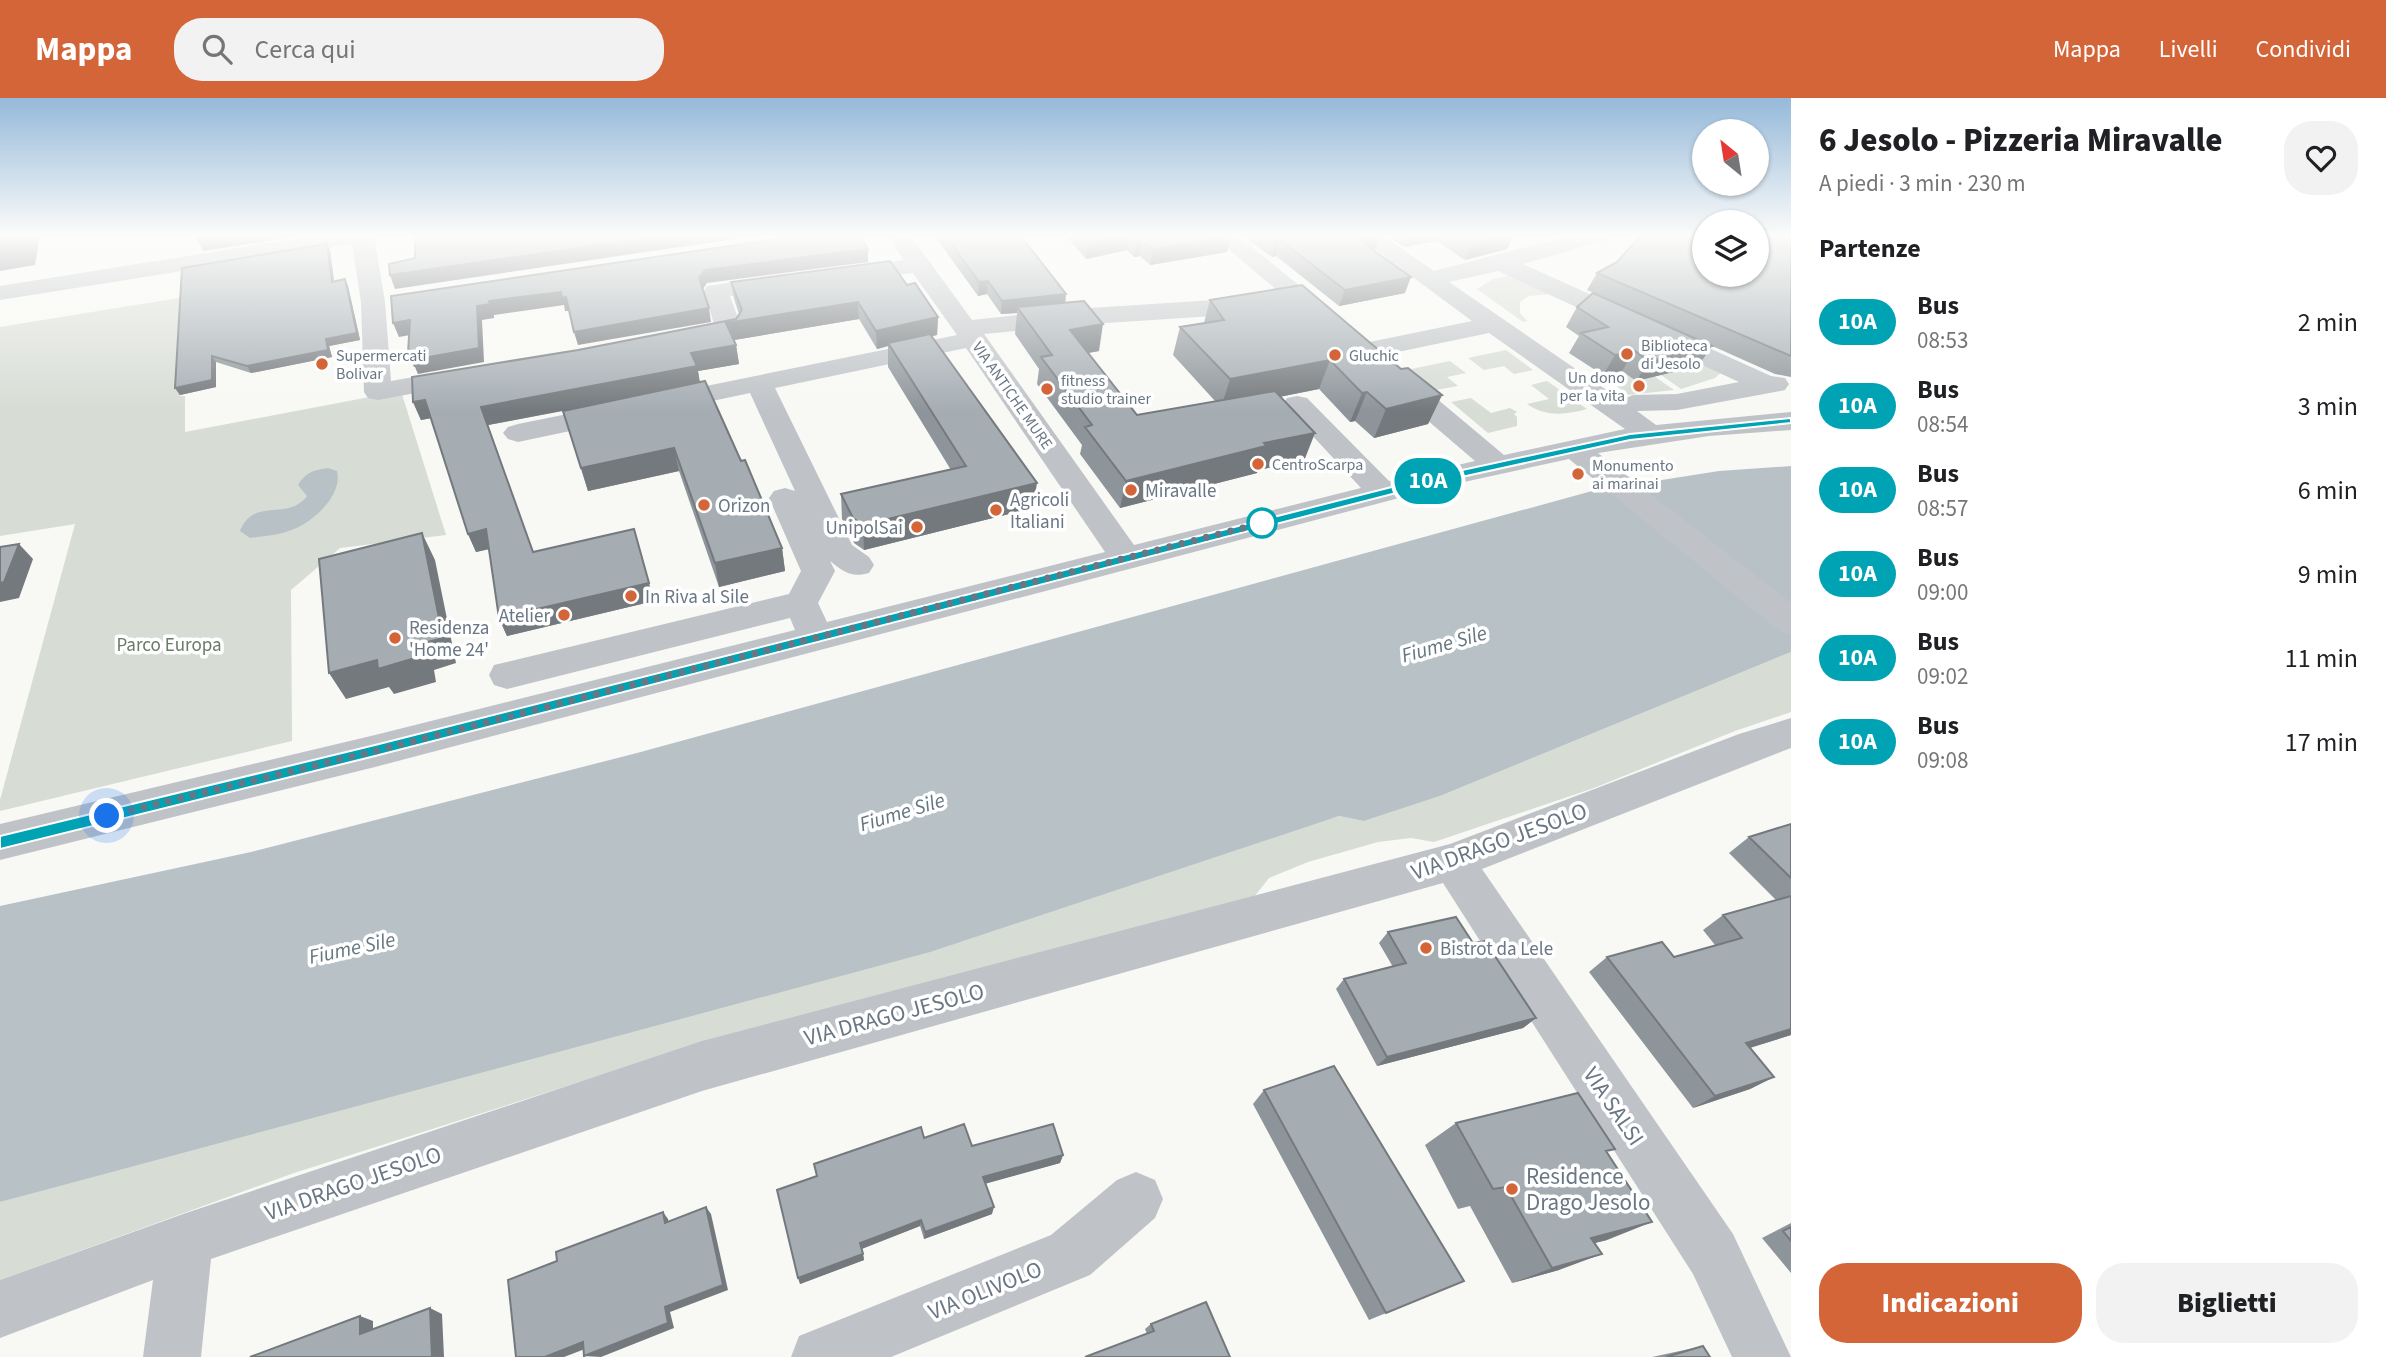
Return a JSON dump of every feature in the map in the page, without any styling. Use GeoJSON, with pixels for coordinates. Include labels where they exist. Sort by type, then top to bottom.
{"type":"FeatureCollection","features":[{"type":"Feature","properties":{"kind":"street"},"geometry":{"type":"LineString","coordinates":[[371,294],[378,392],[486,373]]}},
{"type":"Feature","properties":{"kind":"street"},"geometry":{"type":"LineString","coordinates":[[662,341],[729,329],[717,294]]}},
{"type":"Feature","properties":{"kind":"street","name":"VIA ANTICHE MURE"},"geometry":{"type":"LineString","coordinates":[[940,294],[1125,557]]}},
{"type":"Feature","properties":{"kind":"street"},"geometry":{"type":"LineString","coordinates":[[1294,294],[1497,465]]}},
{"type":"Feature","properties":{"kind":"street"},"geometry":{"type":"LineString","coordinates":[[1450,294],[1650,434],[1701,442],[1791,436]]}},
{"type":"Feature","properties":{"kind":"street"},"geometry":{"type":"LineString","coordinates":[[1569,294],[1778,384]]}},
{"type":"Feature","properties":{"kind":"street"},"geometry":{"type":"LineString","coordinates":[[373,303],[401,299]]}},
{"type":"Feature","properties":{"kind":"street"},"geometry":{"type":"LineString","coordinates":[[518,433],[759,383],[969,333],[1075,317],[1304,302]]}},
{"type":"Feature","properties":{"kind":"street"},"geometry":{"type":"LineString","coordinates":[[1364,351],[1493,324]]}},
{"type":"Feature","properties":{"kind":"street"},"geometry":{"type":"LineString","coordinates":[[759,383],[839,551],[857,565]]}},
{"type":"Feature","properties":{"kind":"street"},"geometry":{"type":"LineString","coordinates":[[1633,403],[1677,402],[1778,384]]}},
{"type":"Feature","properties":{"kind":"street"},"geometry":{"type":"LineString","coordinates":[[1297,404],[1382,492]]}},
{"type":"Feature","properties":{"kind":"street"},"geometry":{"type":"LineString","coordinates":[[507,675],[606,651],[808,619],[1125,557],[1382,492],[1574,448],[1650,434],[1791,421]]}},
{"type":"Feature","properties":{"kind":"street"},"geometry":{"type":"LineString","coordinates":[[1574,448],[1791,622]]}},
{"type":"Feature","properties":{"kind":"street"},"geometry":{"type":"LineString","coordinates":[[764,451],[818,570],[808,619]]}},
{"type":"Feature","properties":{"kind":"street"},"geometry":{"type":"LineString","coordinates":[[0,842],[375,751],[614,689],[808,619]]}},
{"type":"Feature","properties":{"kind":"street"},"geometry":{"type":"LineString","coordinates":[[606,651],[614,689]]}},
{"type":"Feature","properties":{"kind":"street","name":"VIA DRAGO JESOLO"},"geometry":{"type":"LineString","coordinates":[[0,1309],[186,1240],[702,1066],[1452,862],[1753,744],[1791,733]]}},
{"type":"Feature","properties":{"kind":"street","name":"VIA SALSI"},"geometry":{"type":"LineString","coordinates":[[1452,862],[1713,1254],[1762,1357]]}},
{"type":"Feature","properties":{"kind":"street","name":"VIA OLIVOLO"},"geometry":{"type":"LineString","coordinates":[[820,1357],[1070,1255],[1136,1199]]}},
{"type":"Feature","properties":{"kind":"street"},"geometry":{"type":"LineString","coordinates":[[172,1357],[186,1240]]}},
{"type":"Feature","properties":{"kind":"green space"},"geometry":{"type":"Polygon","coordinates":[[[1484,294],[1553,294],[1529,296],[1520,302],[1520,313],[1527,321],[1523,322],[1484,294]]]}},
{"type":"Feature","properties":{"kind":"green space","name":"Parco Europa"},"geometry":{"type":"Polygon","coordinates":[[[185,297],[180,396],[185,396],[185,432],[401,391],[446,535],[340,548],[291,590],[292,741],[0,811],[0,800],[75,524],[0,536],[0,327],[185,297]]]}},
{"type":"Feature","properties":{"kind":"green space"},"geometry":{"type":"Polygon","coordinates":[[[1653,333],[1725,369],[1715,378],[1681,389],[1661,375],[1653,333]]]}},
{"type":"Feature","properties":{"kind":"green space"},"geometry":{"type":"Polygon","coordinates":[[[1506,350],[1533,370],[1514,374],[1504,366],[1484,370],[1468,358],[1506,350]]]}},
{"type":"Feature","properties":{"kind":"green space"},"geometry":{"type":"Polygon","coordinates":[[[1450,361],[1466,373],[1447,377],[1458,386],[1436,390],[1411,369],[1450,361]]]}},
{"type":"Feature","properties":{"kind":"green space"},"geometry":{"type":"Polygon","coordinates":[[[1622,371],[1636,381],[1654,376],[1674,390],[1628,395],[1603,375],[1622,371]]]}},
{"type":"Feature","properties":{"kind":"green space"},"geometry":{"type":"Polygon","coordinates":[[[1547,381],[1587,409],[1556,414],[1527,404],[1549,399],[1531,385],[1547,381]]]}},
{"type":"Feature","properties":{"kind":"green space"},"geometry":{"type":"Polygon","coordinates":[[[1471,398],[1491,413],[1510,408],[1517,412],[1514,414],[1517,417],[1517,426],[1488,433],[1451,402],[1471,398]]]}},
{"type":"Feature","properties":{"kind":"green space"},"geometry":{"type":"Polygon","coordinates":[[[1791,652],[1791,712],[1735,731],[1594,788],[1434,842],[1411,838],[1378,842],[1308,862],[1269,878],[1254,897],[696,1045],[294,1173],[0,1280],[0,1202],[1339,816],[1364,821],[1440,796],[1791,652]]]}},
{"type":"Feature","properties":{"kind":"water","name":"Fiume Sile"},"geometry":{"type":"Polygon","coordinates":[[[1791,466],[1791,652],[1440,796],[1364,821],[1339,816],[930,952],[0,1202],[0,906],[251,852],[637,753],[1592,491],[1719,471],[1791,466]]]}},
{"type":"Feature","properties":{"kind":"water"},"geometry":{"type":"Polygon","coordinates":[[[328,468],[337,471],[336,489],[325,506],[310,520],[294,529],[272,535],[250,538],[240,531],[254,514],[299,504],[307,496],[298,485],[304,477],[311,472],[328,468]]]}},
{"type":"Feature","properties":{"kind":"building"},"geometry":{"type":"Polygon","coordinates":[[[180,294],[348,294],[357,333],[326,339],[328,350],[247,366],[212,356],[212,380],[175,388],[180,294]]]}},
{"type":"Feature","properties":{"kind":"building"},"geometry":{"type":"Polygon","coordinates":[[[547,294],[489,301],[490,304],[477,306],[479,348],[412,360],[412,352],[408,353],[410,320],[393,323],[391,296],[547,294]]]}},
{"type":"Feature","properties":{"kind":"building"},"geometry":{"type":"Polygon","coordinates":[[[561,294],[704,294],[709,308],[574,332],[566,297],[562,298],[561,294]]]}},
{"type":"Feature","properties":{"kind":"building"},"geometry":{"type":"Polygon","coordinates":[[[736,294],[922,294],[938,317],[876,331],[858,302],[726,323],[736,345],[691,353],[697,366],[481,407],[533,552],[634,529],[649,583],[499,618],[486,529],[468,534],[425,400],[413,402],[412,377],[578,350],[736,319],[742,310],[736,294]]]}},
{"type":"Feature","properties":{"kind":"building"},"geometry":{"type":"Polygon","coordinates":[[[997,294],[1066,294],[1002,301],[997,294]]]}},
{"type":"Feature","properties":{"kind":"building"},"geometry":{"type":"Polygon","coordinates":[[[1248,294],[1312,294],[1401,369],[1408,368],[1442,395],[1386,409],[1367,392],[1362,393],[1330,360],[1230,379],[1180,327],[1224,320],[1210,300],[1248,294]]]}},
{"type":"Feature","properties":{"kind":"building"},"geometry":{"type":"Polygon","coordinates":[[[1595,294],[1712,346],[1649,361],[1635,351],[1615,355],[1581,333],[1608,327],[1577,307],[1595,294]]]}},
{"type":"Feature","properties":{"kind":"building"},"geometry":{"type":"Polygon","coordinates":[[[1646,294],[1791,294],[1791,356],[1646,294]]]}},
{"type":"Feature","properties":{"kind":"building"},"geometry":{"type":"Polygon","coordinates":[[[1084,301],[1103,324],[1070,330],[1137,415],[1275,391],[1315,433],[1264,443],[1266,446],[1126,481],[1085,427],[1092,425],[1041,357],[1052,355],[1017,307],[1084,301]]]}},
{"type":"Feature","properties":{"kind":"building"},"geometry":{"type":"Polygon","coordinates":[[[930,334],[1037,483],[863,525],[853,518],[841,494],[966,466],[888,343],[930,334]]]}},
{"type":"Feature","properties":{"kind":"building"},"geometry":{"type":"Polygon","coordinates":[[[705,381],[741,461],[745,460],[782,548],[715,563],[674,448],[581,468],[563,411],[705,381]]]}},
{"type":"Feature","properties":{"kind":"building","name":"Residenza 'Home 24'"},"geometry":{"type":"Polygon","coordinates":[[[422,533],[443,638],[420,644],[422,656],[378,669],[377,660],[329,673],[319,559],[422,533]]]}},
{"type":"Feature","properties":{"kind":"building"},"geometry":{"type":"Polygon","coordinates":[[[19,544],[4,582],[0,583],[0,547],[19,544]]]}},
{"type":"Feature","properties":{"kind":"building"},"geometry":{"type":"Polygon","coordinates":[[[1791,824],[1791,878],[1749,837],[1791,824]]]}},
{"type":"Feature","properties":{"kind":"building"},"geometry":{"type":"Polygon","coordinates":[[[1791,896],[1791,1029],[1746,1043],[1774,1077],[1715,1096],[1607,957],[1662,942],[1674,957],[1742,938],[1723,915],[1791,896]]]}},
{"type":"Feature","properties":{"kind":"building"},"geometry":{"type":"Polygon","coordinates":[[[1456,917],[1473,943],[1485,941],[1536,1018],[1387,1057],[1344,979],[1406,963],[1388,932],[1456,917]]]}},
{"type":"Feature","properties":{"kind":"building"},"geometry":{"type":"Polygon","coordinates":[[[1334,1066],[1464,1281],[1386,1313],[1264,1090],[1334,1066]]]}},
{"type":"Feature","properties":{"kind":"building"},"geometry":{"type":"Polygon","coordinates":[[[1578,1093],[1615,1149],[1606,1151],[1652,1222],[1591,1238],[1602,1254],[1552,1268],[1506,1187],[1493,1189],[1456,1123],[1578,1093]]]}},
{"type":"Feature","properties":{"kind":"building"},"geometry":{"type":"Polygon","coordinates":[[[964,1124],[972,1146],[1053,1124],[1063,1155],[983,1177],[994,1207],[925,1232],[921,1220],[860,1243],[863,1254],[798,1278],[777,1190],[817,1176],[814,1164],[921,1127],[924,1138],[964,1124]]]}},
{"type":"Feature","properties":{"kind":"building"},"geometry":{"type":"Polygon","coordinates":[[[706,1207],[723,1285],[665,1307],[668,1323],[584,1356],[583,1342],[545,1357],[516,1357],[508,1280],[557,1261],[556,1252],[663,1212],[665,1223],[706,1207]]]}},
{"type":"Feature","properties":{"kind":"building"},"geometry":{"type":"Polygon","coordinates":[[[1791,1227],[1791,1241],[1783,1231],[1791,1227]]]}},
{"type":"Feature","properties":{"kind":"building"},"geometry":{"type":"Polygon","coordinates":[[[1206,1302],[1230,1357],[1085,1357],[1154,1331],[1151,1324],[1206,1302]]]}},
{"type":"Feature","properties":{"kind":"building"},"geometry":{"type":"Polygon","coordinates":[[[430,1308],[432,1357],[250,1357],[360,1316],[360,1334],[430,1308]]]}},
{"type":"Feature","properties":{"kind":"building"},"geometry":{"type":"Polygon","coordinates":[[[1703,1346],[1710,1357],[1666,1357],[1703,1346]]]}},
{"type":"Feature","properties":{"kind":"bus line","name":"10A"},"geometry":{"type":"LineString","coordinates":[[0,842],[375,751],[1439,478],[1630,437],[1709,427],[1791,421]]}},
{"type":"Feature","properties":{"kind":"place","name":"Biblioteca di Jesolo"},"geometry":{"type":"Point","coordinates":[1627,354]}},
{"type":"Feature","properties":{"kind":"place","name":"Gluchic"},"geometry":{"type":"Point","coordinates":[1335,355]}},
{"type":"Feature","properties":{"kind":"place","name":"Supermercati Bolivar"},"geometry":{"type":"Point","coordinates":[322,364]}},
{"type":"Feature","properties":{"kind":"place","name":"Un dono per la vita"},"geometry":{"type":"Point","coordinates":[1639,386]}},
{"type":"Feature","properties":{"kind":"place","name":"fitness studio trainer"},"geometry":{"type":"Point","coordinates":[1047,389]}},
{"type":"Feature","properties":{"kind":"place","name":"CentroScarpa"},"geometry":{"type":"Point","coordinates":[1258,464]}},
{"type":"Feature","properties":{"kind":"place","name":"Monumento ai marinai"},"geometry":{"type":"Point","coordinates":[1578,474]}},
{"type":"Feature","properties":{"kind":"place","name":"Miravalle"},"geometry":{"type":"Point","coordinates":[1131,490]}},
{"type":"Feature","properties":{"kind":"place","name":"Orizon"},"geometry":{"type":"Point","coordinates":[704,505]}},
{"type":"Feature","properties":{"kind":"place","name":"Agricoli Italiani"},"geometry":{"type":"Point","coordinates":[996,510]}},
{"type":"Feature","properties":{"kind":"place","name":"UnipolSai"},"geometry":{"type":"Point","coordinates":[917,527]}},
{"type":"Feature","properties":{"kind":"place","name":"In Riva al Sile"},"geometry":{"type":"Point","coordinates":[631,596]}},
{"type":"Feature","properties":{"kind":"place","name":"Atelier"},"geometry":{"type":"Point","coordinates":[564,615]}},
{"type":"Feature","properties":{"kind":"place","name":"Residenza 'Home 24'"},"geometry":{"type":"Point","coordinates":[395,638]}},
{"type":"Feature","properties":{"kind":"place","name":"Bistrot da Lele"},"geometry":{"type":"Point","coordinates":[1426,948]}},
{"type":"Feature","properties":{"kind":"place","name":"Residence Drago Jesolo"},"geometry":{"type":"Point","coordinates":[1512,1189]}},
{"type":"Feature","properties":{"kind":"route"},"geometry":{"type":"LineString","coordinates":[[107,816],[375,751],[1262,523]]}}]}
